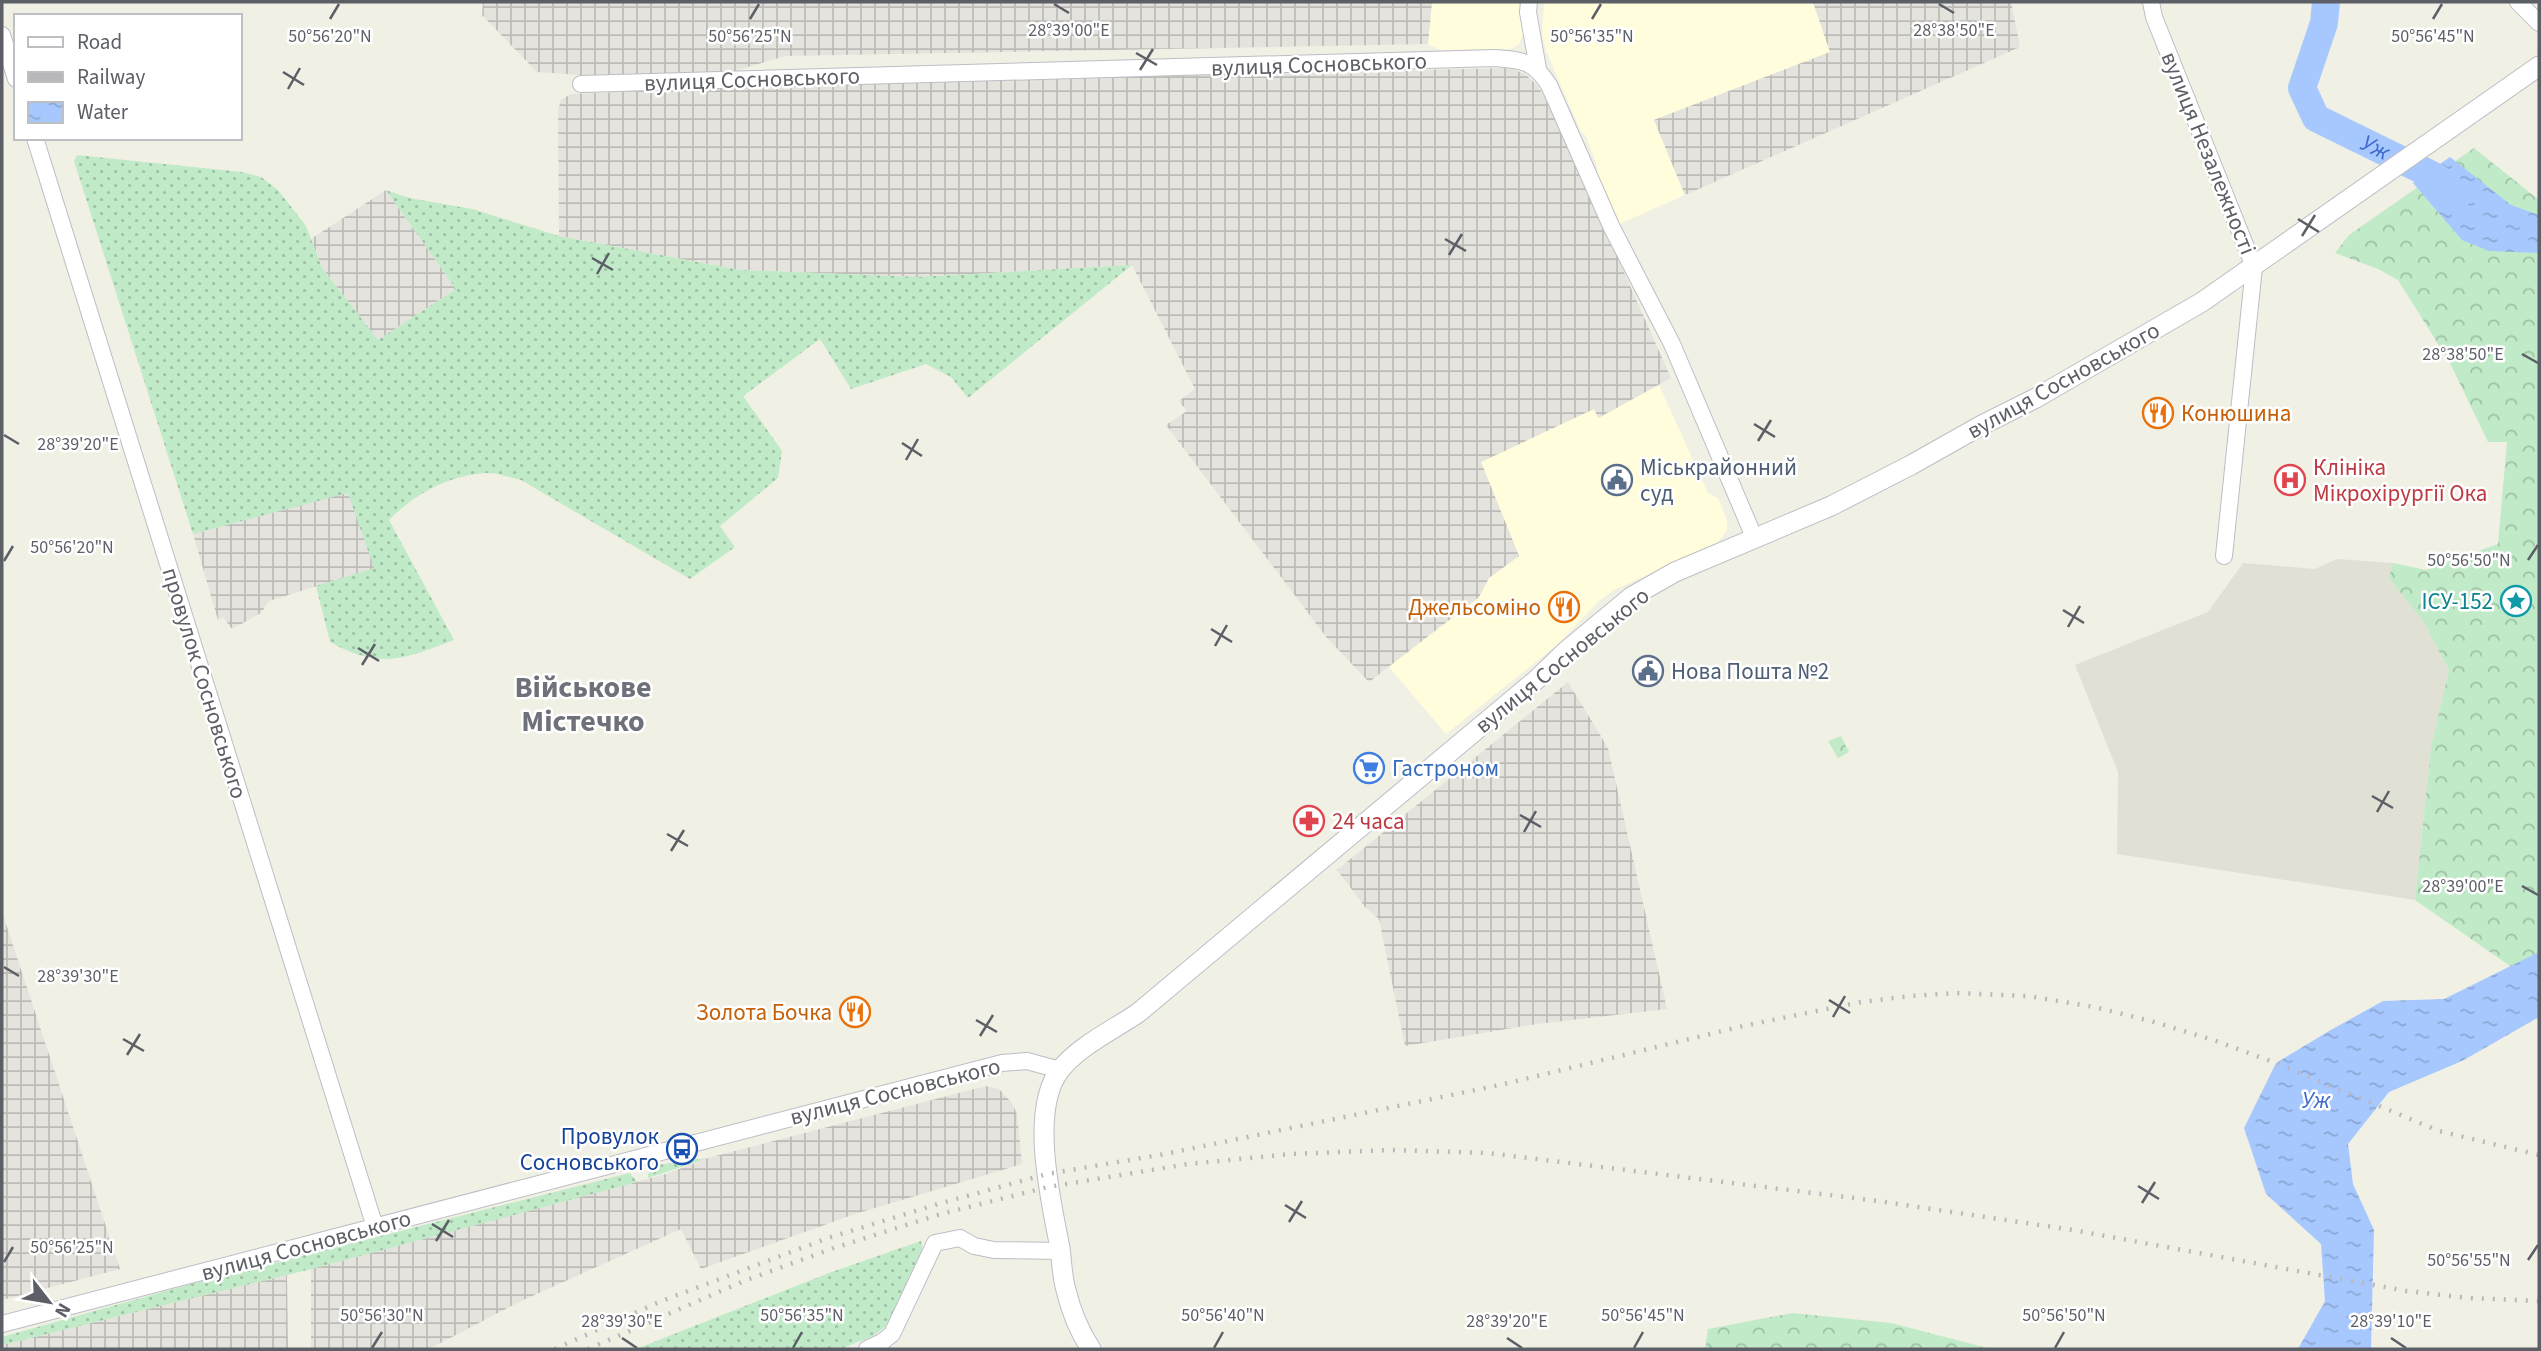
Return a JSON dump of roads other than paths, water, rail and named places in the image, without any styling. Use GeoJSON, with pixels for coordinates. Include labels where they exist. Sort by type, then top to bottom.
{"type":"FeatureCollection","features":[{"type":"Feature","properties":{"kind":"street"},"geometry":{"type":"LineString","coordinates":[[1530,2],[1528,12],[1538,69],[1553,94],[1612,228],[1672,344],[1754,537]]}},
{"type":"Feature","properties":{"kind":"street","name":"вулиця Незалежності"},"geometry":{"type":"LineString","coordinates":[[2151,2],[2154,17],[2254,267],[2224,556]]}},
{"type":"Feature","properties":{"kind":"street"},"geometry":{"type":"LineString","coordinates":[[2518,2],[2539,23]]}},
{"type":"Feature","properties":{"kind":"street"},"geometry":{"type":"LineString","coordinates":[[2,35],[14,73]]}},
{"type":"Feature","properties":{"kind":"street","name":"вулиця Сосновського"},"geometry":{"type":"LineString","coordinates":[[581,84],[1495,58],[1518,60],[1538,69]]}},
{"type":"Feature","properties":{"kind":"street","name":"вулиця Сосновського"},"geometry":{"type":"LineString","coordinates":[[2,1324],[1002,1063],[1027,1061],[1060,1070],[1081,1051],[1138,1013],[1536,680],[1566,651],[1631,597],[1675,572],[1831,506],[1911,465],[2036,398],[2202,302],[2539,66]]}},
{"type":"Feature","properties":{"kind":"street","name":"провулок Сосновського"},"geometry":{"type":"LineString","coordinates":[[36,140],[375,1227]]}},
{"type":"Feature","properties":{"kind":"street"},"geometry":{"type":"LineString","coordinates":[[1060,1070],[1047,1099],[1045,1126],[1048,1187],[1065,1288],[1086,1344]]}},
{"type":"Feature","properties":{"kind":"street"},"geometry":{"type":"LineString","coordinates":[[867,1349],[883,1342],[892,1334],[935,1243],[960,1238],[974,1246],[994,1250],[1060,1251]]}},
{"type":"Feature","properties":{"kind":"water","name":"Уж"},"geometry":{"type":"Polygon","coordinates":[[[2450,157],[2511,205],[2539,215],[2539,253],[2489,251],[2462,240],[2413,183],[2450,157]]]}},
{"type":"Feature","properties":{"kind":"water","name":"Уж"},"geometry":{"type":"Polygon","coordinates":[[[2539,952],[2539,1017],[2462,1061],[2389,1092],[2348,1144],[2353,1184],[2374,1230],[2371,1349],[2298,1349],[2325,1301],[2321,1244],[2266,1194],[2244,1128],[2276,1063],[2383,1001],[2444,999],[2539,952]]]}},
{"type":"Feature","properties":{"kind":"waterway","name":"Уж"},"geometry":{"type":"LineString","coordinates":[[2326,2],[2324,23],[2302,88],[2316,118],[2436,177],[2457,196]]}},
{"type":"Feature","properties":{"kind":"railway"},"geometry":{"type":"LineString","coordinates":[[555,1349],[659,1302],[828,1238],[1047,1174],[1165,1154],[1500,1085],[1743,1026],[1861,1002],[1911,996],[1956,993],[2028,996],[2094,1007],[2151,1021],[2276,1063],[2439,1131],[2539,1155]]}},
{"type":"Feature","properties":{"kind":"railway"},"geometry":{"type":"LineString","coordinates":[[588,1349],[744,1281],[834,1248],[941,1214],[1048,1187],[1188,1164],[1291,1154],[1391,1150],[1488,1153],[1878,1201],[2073,1230],[2407,1291],[2469,1298],[2539,1301]]}},
{"type":"Feature","properties":{"kind":"place","name":"Конюшина"},"geometry":{"type":"Point","coordinates":[2158,413]}},
{"type":"Feature","properties":{"kind":"place","name":"Міськрайонний суд"},"geometry":{"type":"Point","coordinates":[1617,480]}},
{"type":"Feature","properties":{"kind":"place","name":"Клініка Мікрохірургії Ока"},"geometry":{"type":"Point","coordinates":[2290,480]}},
{"type":"Feature","properties":{"kind":"place","name":"ІСУ-152"},"geometry":{"type":"Point","coordinates":[2516,601]}},
{"type":"Feature","properties":{"kind":"place","name":"Джельсоміно"},"geometry":{"type":"Point","coordinates":[1564,607]}},
{"type":"Feature","properties":{"kind":"place","name":"Нова Пошта №2"},"geometry":{"type":"Point","coordinates":[1648,671]}},
{"type":"Feature","properties":{"kind":"place","name":"Гастроном"},"geometry":{"type":"Point","coordinates":[1369,768]}},
{"type":"Feature","properties":{"kind":"place","name":"24 часа"},"geometry":{"type":"Point","coordinates":[1309,821]}},
{"type":"Feature","properties":{"kind":"place","name":"Золота Бочка"},"geometry":{"type":"Point","coordinates":[855,1012]}},
{"type":"Feature","properties":{"kind":"place","name":"Провулок Сосновського"},"geometry":{"type":"Point","coordinates":[682,1149]}},
{"type":"Feature","properties":{"kind":"district","name":"Військове Містечко"},"geometry":{"type":"Point","coordinates":[583,704]}}]}
